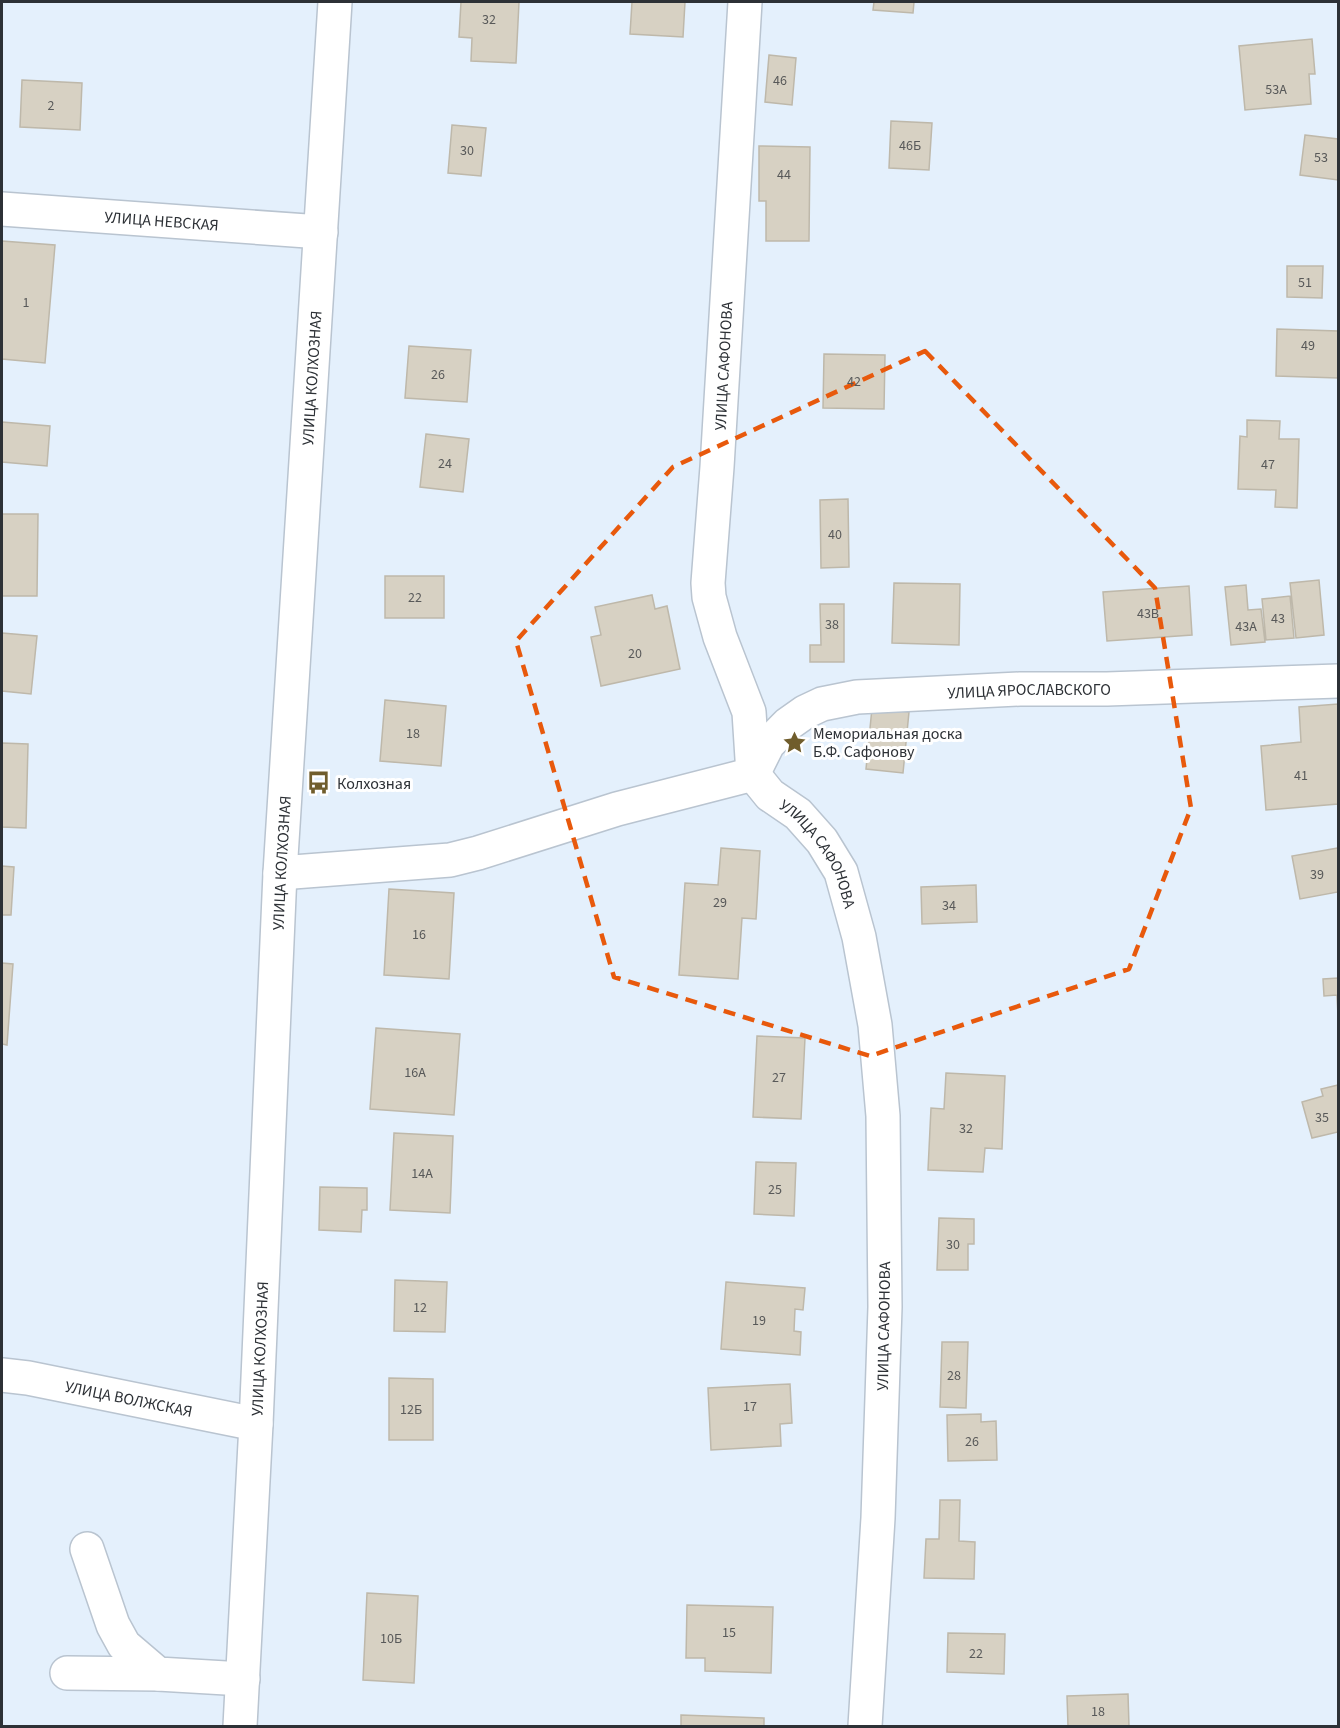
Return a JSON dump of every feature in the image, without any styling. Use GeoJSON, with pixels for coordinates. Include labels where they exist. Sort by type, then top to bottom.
{"type":"FeatureCollection","features":[{"type":"Feature","properties":{"kind":"street","name":"УЛИЦА КОЛХОЗНАЯ"},"geometry":{"type":"LineString","coordinates":[[240,1726],[256,1424],[280,873],[335,2]]}},
{"type":"Feature","properties":{"kind":"street","name":"УЛИЦА САФОНОВА"},"geometry":{"type":"LineString","coordinates":[[745,2],[708,584],[709,597],[720,637],[749,712],[753,774],[770,795],[798,814],[822,841],[840,872],[859,937],[876,1025],[883,1116],[885,1307],[878,1518],[865,1726]]}},
{"type":"Feature","properties":{"kind":"street","name":"УЛИЦА НЕВСКАЯ"},"geometry":{"type":"LineString","coordinates":[[2,209],[321,232]]}},
{"type":"Feature","properties":{"kind":"street","name":"УЛИЦА ЯРОСЛАВСКОГО"},"geometry":{"type":"LineString","coordinates":[[753,774],[768,744],[797,718],[822,704],[857,697],[1020,689],[1107,689],[1338,681]]}},
{"type":"Feature","properties":{"kind":"street"},"geometry":{"type":"LineString","coordinates":[[280,873],[450,860],[617,809],[753,774]]}},
{"type":"Feature","properties":{"kind":"street","name":"УЛИЦА ВОЛЖСКАЯ"},"geometry":{"type":"LineString","coordinates":[[2,1375],[28,1377],[256,1424]]}},
{"type":"Feature","properties":{"kind":"street"},"geometry":{"type":"LineString","coordinates":[[87,1549],[113,1624],[124,1645],[158,1674]]}},
{"type":"Feature","properties":{"kind":"street"},"geometry":{"type":"LineString","coordinates":[[67,1673],[158,1674],[243,1679]]}},
{"type":"Feature","properties":{"kind":"highlighted area"},"geometry":{"type":"Polygon","coordinates":[[[925,351],[1155,588],[1191,808],[1129,969],[870,1056],[614,977],[516,641],[673,467],[925,351]]]}},
{"type":"Feature","properties":{"kind":"building"},"geometry":{"type":"Polygon","coordinates":[[[461,2],[519,2],[516,63],[471,61],[472,38],[459,37],[461,2]]]}},
{"type":"Feature","properties":{"kind":"building"},"geometry":{"type":"Polygon","coordinates":[[[632,2],[685,2],[683,37],[630,34],[632,2]]]}},
{"type":"Feature","properties":{"kind":"building"},"geometry":{"type":"Polygon","coordinates":[[[874,2],[914,2],[913,13],[873,10],[874,2]]]}},
{"type":"Feature","properties":{"kind":"building"},"geometry":{"type":"Polygon","coordinates":[[[1312,39],[1315,74],[1309,74],[1311,104],[1245,110],[1239,46],[1312,39]]]}},
{"type":"Feature","properties":{"kind":"building"},"geometry":{"type":"Polygon","coordinates":[[[769,55],[796,58],[792,105],[765,102],[769,55]]]}},
{"type":"Feature","properties":{"kind":"building"},"geometry":{"type":"Polygon","coordinates":[[[22,80],[82,83],[80,130],[20,127],[22,80]]]}},
{"type":"Feature","properties":{"kind":"building"},"geometry":{"type":"Polygon","coordinates":[[[891,121],[932,123],[929,170],[889,168],[891,121]]]}},
{"type":"Feature","properties":{"kind":"building"},"geometry":{"type":"Polygon","coordinates":[[[452,125],[486,128],[481,176],[448,173],[452,125]]]}},
{"type":"Feature","properties":{"kind":"building"},"geometry":{"type":"Polygon","coordinates":[[[1305,135],[1338,139],[1338,180],[1300,175],[1305,135]]]}},
{"type":"Feature","properties":{"kind":"building"},"geometry":{"type":"Polygon","coordinates":[[[759,146],[810,147],[809,241],[766,241],[766,201],[759,201],[759,146]]]}},
{"type":"Feature","properties":{"kind":"building"},"geometry":{"type":"Polygon","coordinates":[[[2,241],[55,245],[45,363],[2,359],[2,241]]]}},
{"type":"Feature","properties":{"kind":"building"},"geometry":{"type":"Polygon","coordinates":[[[1287,266],[1323,266],[1322,298],[1287,297],[1287,266]]]}},
{"type":"Feature","properties":{"kind":"building"},"geometry":{"type":"Polygon","coordinates":[[[1277,329],[1338,331],[1338,378],[1276,376],[1277,329]]]}},
{"type":"Feature","properties":{"kind":"building"},"geometry":{"type":"Polygon","coordinates":[[[409,346],[471,350],[467,402],[405,398],[409,346]]]}},
{"type":"Feature","properties":{"kind":"building"},"geometry":{"type":"Polygon","coordinates":[[[824,354],[885,355],[884,409],[823,408],[824,354]]]}},
{"type":"Feature","properties":{"kind":"building"},"geometry":{"type":"Polygon","coordinates":[[[1247,420],[1280,421],[1279,439],[1299,439],[1297,508],[1275,507],[1276,490],[1238,489],[1240,436],[1247,437],[1247,420]]]}},
{"type":"Feature","properties":{"kind":"building"},"geometry":{"type":"Polygon","coordinates":[[[2,422],[50,426],[47,466],[2,462],[2,422]]]}},
{"type":"Feature","properties":{"kind":"building"},"geometry":{"type":"Polygon","coordinates":[[[426,434],[469,439],[463,492],[420,487],[426,434]]]}},
{"type":"Feature","properties":{"kind":"building"},"geometry":{"type":"Polygon","coordinates":[[[848,499],[849,567],[821,568],[820,500],[848,499]]]}},
{"type":"Feature","properties":{"kind":"building"},"geometry":{"type":"Polygon","coordinates":[[[2,514],[38,514],[37,596],[2,596],[2,514]]]}},
{"type":"Feature","properties":{"kind":"building"},"geometry":{"type":"Polygon","coordinates":[[[385,576],[444,576],[444,618],[385,618],[385,576]]]}},
{"type":"Feature","properties":{"kind":"building"},"geometry":{"type":"Polygon","coordinates":[[[1319,580],[1324,635],[1296,638],[1290,583],[1319,580]]]}},
{"type":"Feature","properties":{"kind":"building"},"geometry":{"type":"Polygon","coordinates":[[[894,583],[960,584],[959,645],[892,643],[894,583]]]}},
{"type":"Feature","properties":{"kind":"building"},"geometry":{"type":"Polygon","coordinates":[[[1246,585],[1248,610],[1261,609],[1265,642],[1231,645],[1225,587],[1246,585]]]}},
{"type":"Feature","properties":{"kind":"building"},"geometry":{"type":"Polygon","coordinates":[[[1189,586],[1192,635],[1107,641],[1103,592],[1189,586]]]}},
{"type":"Feature","properties":{"kind":"building"},"geometry":{"type":"Polygon","coordinates":[[[652,595],[655,609],[667,606],[680,669],[601,686],[591,637],[601,635],[595,607],[652,595]]]}},
{"type":"Feature","properties":{"kind":"building"},"geometry":{"type":"Polygon","coordinates":[[[1290,596],[1294,638],[1266,640],[1262,599],[1290,596]]]}},
{"type":"Feature","properties":{"kind":"building"},"geometry":{"type":"Polygon","coordinates":[[[820,604],[844,604],[844,662],[810,662],[810,645],[821,645],[820,604]]]}},
{"type":"Feature","properties":{"kind":"building"},"geometry":{"type":"Polygon","coordinates":[[[2,633],[37,636],[31,694],[2,691],[2,633]]]}},
{"type":"Feature","properties":{"kind":"building"},"geometry":{"type":"Polygon","coordinates":[[[385,700],[446,706],[441,766],[380,761],[385,700]]]}},
{"type":"Feature","properties":{"kind":"building"},"geometry":{"type":"Polygon","coordinates":[[[1338,704],[1338,804],[1266,810],[1261,746],[1301,742],[1299,707],[1338,704]]]}},
{"type":"Feature","properties":{"kind":"building"},"geometry":{"type":"Polygon","coordinates":[[[872,708],[909,712],[903,773],[866,769],[872,708]]]}},
{"type":"Feature","properties":{"kind":"building"},"geometry":{"type":"Polygon","coordinates":[[[2,743],[28,744],[26,828],[2,827],[2,743]]]}},
{"type":"Feature","properties":{"kind":"building"},"geometry":{"type":"Polygon","coordinates":[[[721,848],[760,851],[756,919],[742,918],[738,979],[679,975],[685,883],[718,885],[721,848]]]}},
{"type":"Feature","properties":{"kind":"building"},"geometry":{"type":"Polygon","coordinates":[[[1338,848],[1338,892],[1300,899],[1292,856],[1338,848]]]}},
{"type":"Feature","properties":{"kind":"building"},"geometry":{"type":"Polygon","coordinates":[[[2,866],[14,867],[11,915],[2,915],[2,866]]]}},
{"type":"Feature","properties":{"kind":"building"},"geometry":{"type":"Polygon","coordinates":[[[976,885],[977,922],[922,924],[921,887],[976,885]]]}},
{"type":"Feature","properties":{"kind":"building"},"geometry":{"type":"Polygon","coordinates":[[[976,885],[977,922],[922,924],[921,887],[976,885]]]}},
{"type":"Feature","properties":{"kind":"building"},"geometry":{"type":"Polygon","coordinates":[[[389,889],[454,893],[449,979],[384,975],[389,889]]]}},
{"type":"Feature","properties":{"kind":"building"},"geometry":{"type":"Polygon","coordinates":[[[2,963],[13,964],[7,1045],[2,1044],[2,963]]]}},
{"type":"Feature","properties":{"kind":"building"},"geometry":{"type":"Polygon","coordinates":[[[1338,978],[1338,1016],[1337,995],[1324,996],[1323,979],[1338,978]]]}},
{"type":"Feature","properties":{"kind":"building"},"geometry":{"type":"Polygon","coordinates":[[[376,1028],[460,1034],[454,1115],[370,1109],[376,1028]]]}},
{"type":"Feature","properties":{"kind":"building"},"geometry":{"type":"Polygon","coordinates":[[[757,1036],[805,1038],[801,1119],[753,1117],[757,1036]]]}},
{"type":"Feature","properties":{"kind":"building"},"geometry":{"type":"Polygon","coordinates":[[[946,1073],[1005,1076],[1002,1149],[985,1148],[983,1172],[928,1170],[931,1108],[944,1109],[946,1073]]]}},
{"type":"Feature","properties":{"kind":"building"},"geometry":{"type":"Polygon","coordinates":[[[946,1073],[1005,1076],[1002,1149],[985,1148],[983,1172],[928,1170],[931,1108],[944,1109],[946,1073]]]}},
{"type":"Feature","properties":{"kind":"building"},"geometry":{"type":"Polygon","coordinates":[[[1338,1085],[1338,1132],[1312,1138],[1302,1102],[1323,1096],[1321,1089],[1338,1085]]]}},
{"type":"Feature","properties":{"kind":"building"},"geometry":{"type":"Polygon","coordinates":[[[394,1133],[453,1136],[450,1213],[390,1210],[394,1133]]]}},
{"type":"Feature","properties":{"kind":"building"},"geometry":{"type":"Polygon","coordinates":[[[756,1162],[796,1163],[794,1216],[754,1214],[756,1162]]]}},
{"type":"Feature","properties":{"kind":"building"},"geometry":{"type":"Polygon","coordinates":[[[756,1162],[796,1163],[794,1216],[754,1214],[756,1162]]]}},
{"type":"Feature","properties":{"kind":"building"},"geometry":{"type":"Polygon","coordinates":[[[320,1187],[367,1188],[367,1210],[362,1210],[361,1232],[319,1230],[320,1187]]]}},
{"type":"Feature","properties":{"kind":"building"},"geometry":{"type":"Polygon","coordinates":[[[939,1218],[974,1219],[974,1244],[968,1244],[968,1270],[937,1270],[939,1218]]]}},
{"type":"Feature","properties":{"kind":"building"},"geometry":{"type":"Polygon","coordinates":[[[939,1218],[974,1219],[974,1244],[968,1244],[968,1270],[937,1270],[939,1218]]]}},
{"type":"Feature","properties":{"kind":"building"},"geometry":{"type":"Polygon","coordinates":[[[395,1280],[447,1282],[445,1332],[394,1331],[395,1280]]]}},
{"type":"Feature","properties":{"kind":"building"},"geometry":{"type":"Polygon","coordinates":[[[726,1282],[805,1288],[803,1310],[795,1309],[794,1331],[801,1332],[800,1355],[721,1349],[726,1282]]]}},
{"type":"Feature","properties":{"kind":"building"},"geometry":{"type":"Polygon","coordinates":[[[726,1282],[805,1288],[803,1310],[795,1309],[794,1331],[801,1332],[800,1355],[721,1349],[726,1282]]]}},
{"type":"Feature","properties":{"kind":"building"},"geometry":{"type":"Polygon","coordinates":[[[942,1342],[968,1342],[966,1408],[940,1407],[942,1342]]]}},
{"type":"Feature","properties":{"kind":"building"},"geometry":{"type":"Polygon","coordinates":[[[942,1342],[968,1342],[966,1408],[940,1407],[942,1342]]]}},
{"type":"Feature","properties":{"kind":"building"},"geometry":{"type":"Polygon","coordinates":[[[389,1378],[433,1379],[433,1440],[389,1440],[389,1378]]]}},
{"type":"Feature","properties":{"kind":"building"},"geometry":{"type":"Polygon","coordinates":[[[790,1384],[792,1423],[780,1424],[781,1446],[711,1450],[708,1388],[790,1384]]]}},
{"type":"Feature","properties":{"kind":"building"},"geometry":{"type":"Polygon","coordinates":[[[790,1384],[792,1423],[780,1424],[781,1446],[711,1450],[708,1388],[790,1384]]]}},
{"type":"Feature","properties":{"kind":"building"},"geometry":{"type":"Polygon","coordinates":[[[981,1414],[981,1422],[996,1421],[997,1460],[948,1461],[947,1415],[981,1414]]]}},
{"type":"Feature","properties":{"kind":"building"},"geometry":{"type":"Polygon","coordinates":[[[981,1414],[981,1422],[996,1421],[997,1460],[948,1461],[947,1415],[981,1414]]]}},
{"type":"Feature","properties":{"kind":"building"},"geometry":{"type":"Polygon","coordinates":[[[940,1500],[960,1500],[959,1541],[975,1542],[974,1579],[924,1578],[926,1539],[939,1539],[940,1500]]]}},
{"type":"Feature","properties":{"kind":"building"},"geometry":{"type":"Polygon","coordinates":[[[367,1593],[418,1596],[414,1683],[363,1680],[367,1593]]]}},
{"type":"Feature","properties":{"kind":"building"},"geometry":{"type":"Polygon","coordinates":[[[687,1605],[773,1607],[771,1673],[705,1671],[705,1658],[686,1658],[687,1605]]]}},
{"type":"Feature","properties":{"kind":"building"},"geometry":{"type":"Polygon","coordinates":[[[948,1633],[1005,1634],[1004,1674],[947,1672],[948,1633]]]}},
{"type":"Feature","properties":{"kind":"building"},"geometry":{"type":"Polygon","coordinates":[[[1128,1694],[1129,1726],[1068,1726],[1067,1696],[1128,1694]]]}},
{"type":"Feature","properties":{"kind":"building"},"geometry":{"type":"Polygon","coordinates":[[[681,1715],[764,1718],[764,1726],[681,1726],[681,1715]]]}},
{"type":"Feature","properties":{"kind":"place","name":"Мемориальная доска Б.Ф. Сафонову"},"geometry":{"type":"Point","coordinates":[795,742]}},
{"type":"Feature","properties":{"kind":"place","name":"Колхозная"},"geometry":{"type":"Point","coordinates":[319,783]}}]}
